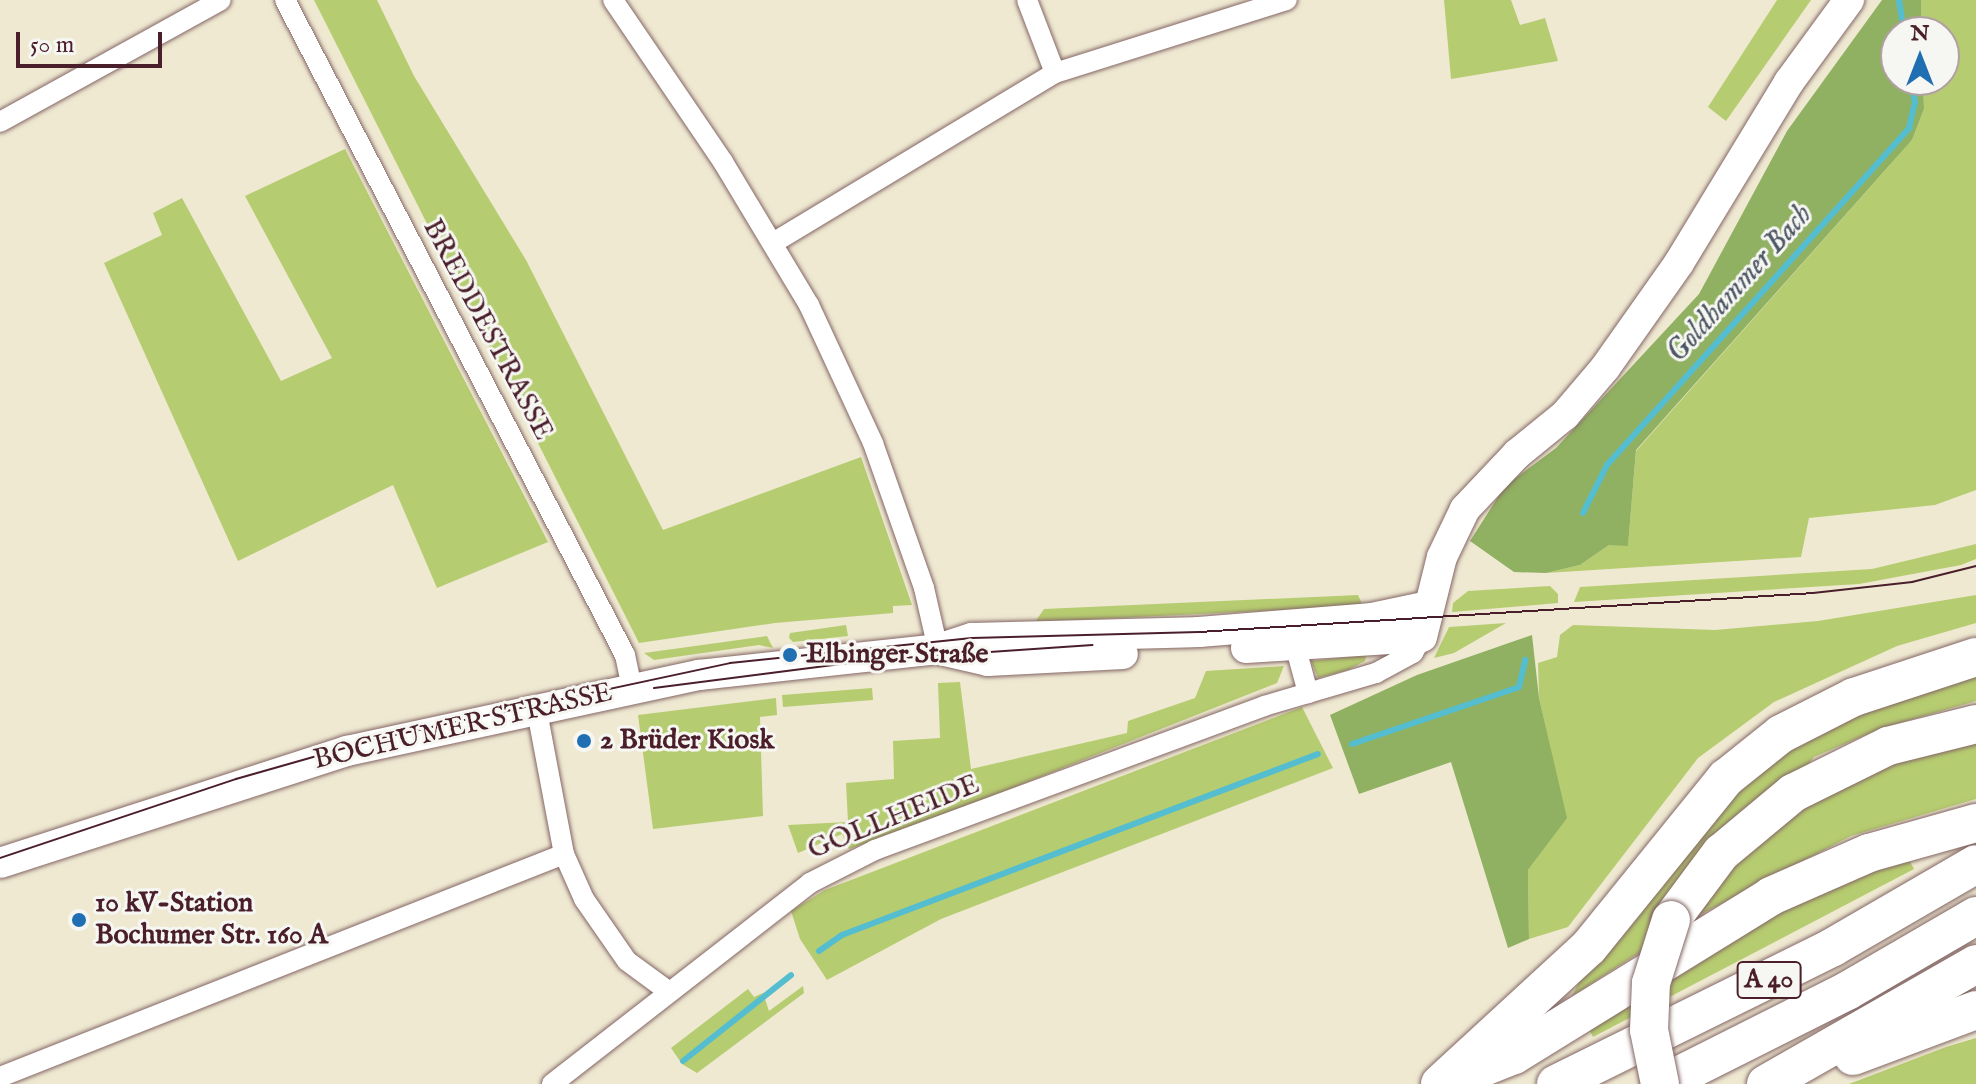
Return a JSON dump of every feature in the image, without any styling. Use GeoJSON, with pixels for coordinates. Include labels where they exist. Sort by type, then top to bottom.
{"type":"FeatureCollection","features":[{"type":"Feature","properties":{"kind":"highway"},"geometry":{"type":"LineString","coordinates":[[1441,1084],[1589,947],[1717,788],[1770,743],[1854,697],[1976,657]]}},
{"type":"Feature","properties":{"kind":"highway"},"geometry":{"type":"LineString","coordinates":[[1661,1084],[1649,1005],[1662,939],[1698,878],[1778,804],[1837,767],[1888,746],[1976,724]]}},
{"type":"Feature","properties":{"kind":"highway"},"geometry":{"type":"LineString","coordinates":[[1441,1084],[1514,1055],[1708,932],[1829,867],[1976,823]]}},
{"type":"Feature","properties":{"kind":"highway","name":"A 40"},"geometry":{"type":"LineString","coordinates":[[1556,1084],[1833,947],[1976,864]]}},
{"type":"Feature","properties":{"kind":"highway","name":"A 40"},"geometry":{"type":"LineString","coordinates":[[1661,1084],[1847,991],[1976,916]]}},
{"type":"Feature","properties":{"kind":"highway"},"geometry":{"type":"LineString","coordinates":[[1773,1080],[1976,964]]}},
{"type":"Feature","properties":{"kind":"highway"},"geometry":{"type":"LineString","coordinates":[[1773,1080],[1976,1010]]}},
{"type":"Feature","properties":{"kind":"main road"},"geometry":{"type":"LineString","coordinates":[[938,649],[988,661],[1422,637],[1450,536],[1465,509],[1517,454],[1565,415],[1605,368],[1679,263],[1789,82],[1849,0]]}},
{"type":"Feature","properties":{"kind":"main road"},"geometry":{"type":"LineString","coordinates":[[938,649],[972,638],[1199,632],[1372,618],[1429,606]]}},
{"type":"Feature","properties":{"kind":"main road","name":"BOCHUMER STRASSE"},"geometry":{"type":"LineString","coordinates":[[0,863],[347,751],[536,706],[787,662],[938,649]]}},
{"type":"Feature","properties":{"kind":"street"},"geometry":{"type":"LineString","coordinates":[[0,122],[221,0]]}},
{"type":"Feature","properties":{"kind":"street","name":"BREDDESTRASSE"},"geometry":{"type":"LineString","coordinates":[[285,0],[625,655],[632,687]]}},
{"type":"Feature","properties":{"kind":"street"},"geometry":{"type":"LineString","coordinates":[[613,0],[773,243],[809,305],[863,420],[924,588],[938,649]]}},
{"type":"Feature","properties":{"kind":"street"},"geometry":{"type":"LineString","coordinates":[[1027,0],[1055,73]]}},
{"type":"Feature","properties":{"kind":"street"},"geometry":{"type":"LineString","coordinates":[[773,243],[1055,73],[1287,0]]}},
{"type":"Feature","properties":{"kind":"street","name":"GOLLHEIDE"},"geometry":{"type":"LineString","coordinates":[[552,1084],[774,907],[875,850],[1308,693],[1394,665],[1413,653],[1422,637]]}},
{"type":"Feature","properties":{"kind":"street"},"geometry":{"type":"LineString","coordinates":[[1295,645],[1308,693]]}},
{"type":"Feature","properties":{"kind":"street"},"geometry":{"type":"LineString","coordinates":[[536,706],[564,854],[607,936],[643,976],[668,991]]}},
{"type":"Feature","properties":{"kind":"street"},"geometry":{"type":"LineString","coordinates":[[0,1077],[564,854]]}},
{"type":"Feature","properties":{"kind":"green space"},"geometry":{"type":"Polygon","coordinates":[[[314,0],[377,0],[414,76],[526,260],[663,530],[861,457],[912,605],[893,606],[893,613],[775,623],[639,643],[314,0]]]}},
{"type":"Feature","properties":{"kind":"green space"},"geometry":{"type":"Polygon","coordinates":[[[1444,0],[1511,0],[1520,25],[1545,18],[1558,61],[1451,79],[1444,0]]]}},
{"type":"Feature","properties":{"kind":"green space"},"geometry":{"type":"Polygon","coordinates":[[[1777,0],[1811,0],[1726,121],[1708,107],[1777,0]]]}},
{"type":"Feature","properties":{"kind":"green space"},"geometry":{"type":"Polygon","coordinates":[[[1882,0],[1921,0],[1921,16],[1880,16],[1880,96],[1924,96],[1924,109],[1912,140],[1636,450],[1628,546],[1609,545],[1580,565],[1546,573],[1514,572],[1470,541],[1505,486],[1556,448],[1699,294],[1787,131],[1882,0]]]}},
{"type":"Feature","properties":{"kind":"green space"},"geometry":{"type":"Polygon","coordinates":[[[1921,0],[1976,0],[1976,490],[1935,505],[1809,518],[1801,557],[1546,573],[1580,565],[1609,545],[1628,545],[1636,451],[1912,140],[1924,109],[1924,96],[1960,96],[1960,16],[1921,16],[1921,0]]]}},
{"type":"Feature","properties":{"kind":"green space"},"geometry":{"type":"Polygon","coordinates":[[[345,149],[548,542],[437,588],[393,485],[238,561],[104,263],[162,235],[153,213],[182,198],[281,381],[332,358],[245,196],[345,149]]]}},
{"type":"Feature","properties":{"kind":"green space"},"geometry":{"type":"Polygon","coordinates":[[[1976,544],[1976,559],[1961,565],[1859,584],[1574,602],[1580,587],[1872,569],[1976,544]]]}},
{"type":"Feature","properties":{"kind":"green space"},"geometry":{"type":"Polygon","coordinates":[[[1550,586],[1558,594],[1558,603],[1452,612],[1453,603],[1468,591],[1550,586]]]}},
{"type":"Feature","properties":{"kind":"green space"},"geometry":{"type":"Polygon","coordinates":[[[1358,595],[1363,606],[1035,622],[1044,609],[1358,595]]]}},
{"type":"Feature","properties":{"kind":"green space"},"geometry":{"type":"Polygon","coordinates":[[[1976,595],[1976,623],[1897,646],[1774,702],[1698,758],[1568,927],[1529,939],[1528,870],[1566,818],[1539,698],[1538,663],[1557,657],[1560,635],[1573,625],[1715,630],[1818,621],[1976,595]]]}},
{"type":"Feature","properties":{"kind":"green space"},"geometry":{"type":"Polygon","coordinates":[[[1506,623],[1454,653],[1434,658],[1449,627],[1506,623]]]}},
{"type":"Feature","properties":{"kind":"green space"},"geometry":{"type":"Polygon","coordinates":[[[846,625],[848,636],[793,642],[789,638],[790,633],[846,625]]]}},
{"type":"Feature","properties":{"kind":"green space"},"geometry":{"type":"Polygon","coordinates":[[[1532,635],[1539,698],[1567,818],[1528,870],[1529,939],[1508,948],[1451,762],[1359,794],[1330,715],[1417,675],[1532,635]]]}},
{"type":"Feature","properties":{"kind":"green space"},"geometry":{"type":"Polygon","coordinates":[[[767,636],[773,648],[759,645],[654,660],[644,653],[767,636]]]}},
{"type":"Feature","properties":{"kind":"green space"},"geometry":{"type":"Polygon","coordinates":[[[1366,655],[1365,661],[1348,670],[1318,678],[1311,661],[1366,655]]]}},
{"type":"Feature","properties":{"kind":"green space"},"geometry":{"type":"Polygon","coordinates":[[[1284,666],[1277,683],[924,823],[849,849],[842,834],[798,853],[788,825],[848,822],[846,783],[894,779],[893,741],[940,738],[938,683],[960,682],[971,769],[1127,733],[1128,721],[1195,698],[1206,671],[1284,666]]]}},
{"type":"Feature","properties":{"kind":"green space"},"geometry":{"type":"Polygon","coordinates":[[[1976,673],[1976,701],[1882,728],[1814,757],[1751,839],[1840,781],[1976,736],[1976,799],[1851,836],[1690,920],[1572,996],[1582,976],[1744,781],[1831,723],[1976,673]]]}},
{"type":"Feature","properties":{"kind":"green space"},"geometry":{"type":"Polygon","coordinates":[[[872,688],[873,700],[783,707],[782,695],[872,688]]]}},
{"type":"Feature","properties":{"kind":"green space"},"geometry":{"type":"Polygon","coordinates":[[[776,698],[777,715],[760,717],[763,816],[653,829],[638,715],[776,698]]]}},
{"type":"Feature","properties":{"kind":"green space"},"geometry":{"type":"Polygon","coordinates":[[[1302,707],[1333,768],[941,919],[827,980],[800,939],[791,911],[825,890],[1302,707]]]}},
{"type":"Feature","properties":{"kind":"green space"},"geometry":{"type":"Polygon","coordinates":[[[1908,858],[1914,869],[1593,1037],[1589,1029],[1814,890],[1908,858]]]}},
{"type":"Feature","properties":{"kind":"green space"},"geometry":{"type":"Polygon","coordinates":[[[803,986],[804,993],[697,1073],[682,1064],[671,1048],[748,989],[754,997],[763,993],[769,1011],[803,986]]]}},
{"type":"Feature","properties":{"kind":"green space"},"geometry":{"type":"Polygon","coordinates":[[[1976,1038],[1976,1084],[1849,1084],[1946,1047],[1976,1038]]]}},
{"type":"Feature","properties":{"kind":"waterway","name":"Goldhammer Bach"},"geometry":{"type":"LineString","coordinates":[[1899,0],[1902,16]]}},
{"type":"Feature","properties":{"kind":"waterway","name":"Goldhammer Bach"},"geometry":{"type":"LineString","coordinates":[[1583,513],[1607,465],[1909,128],[1914,96]]}},
{"type":"Feature","properties":{"kind":"waterway"},"geometry":{"type":"LineString","coordinates":[[1352,744],[1519,687],[1525,660]]}},
{"type":"Feature","properties":{"kind":"waterway"},"geometry":{"type":"LineString","coordinates":[[819,951],[842,935],[1318,754]]}},
{"type":"Feature","properties":{"kind":"waterway"},"geometry":{"type":"LineString","coordinates":[[683,1061],[791,975]]}},
{"type":"Feature","properties":{"kind":"tram line"},"geometry":{"type":"LineString","coordinates":[[0,858],[236,779],[376,739],[730,663],[972,638],[1199,632],[1813,593],[1912,582],[1976,566]]}},
{"type":"Feature","properties":{"kind":"tram line"},"geometry":{"type":"LineString","coordinates":[[654,688],[872,660],[1092,645]]}},
{"type":"Feature","properties":{"kind":"place","name":"Elbinger Straße"},"geometry":{"type":"Point","coordinates":[790,655]}},
{"type":"Feature","properties":{"kind":"place","name":"2 Brüder Kiosk"},"geometry":{"type":"Point","coordinates":[584,741]}},
{"type":"Feature","properties":{"kind":"place","name":"10 kV-Station Bochumer Str. 160 A"},"geometry":{"type":"Point","coordinates":[79,920]}}]}
